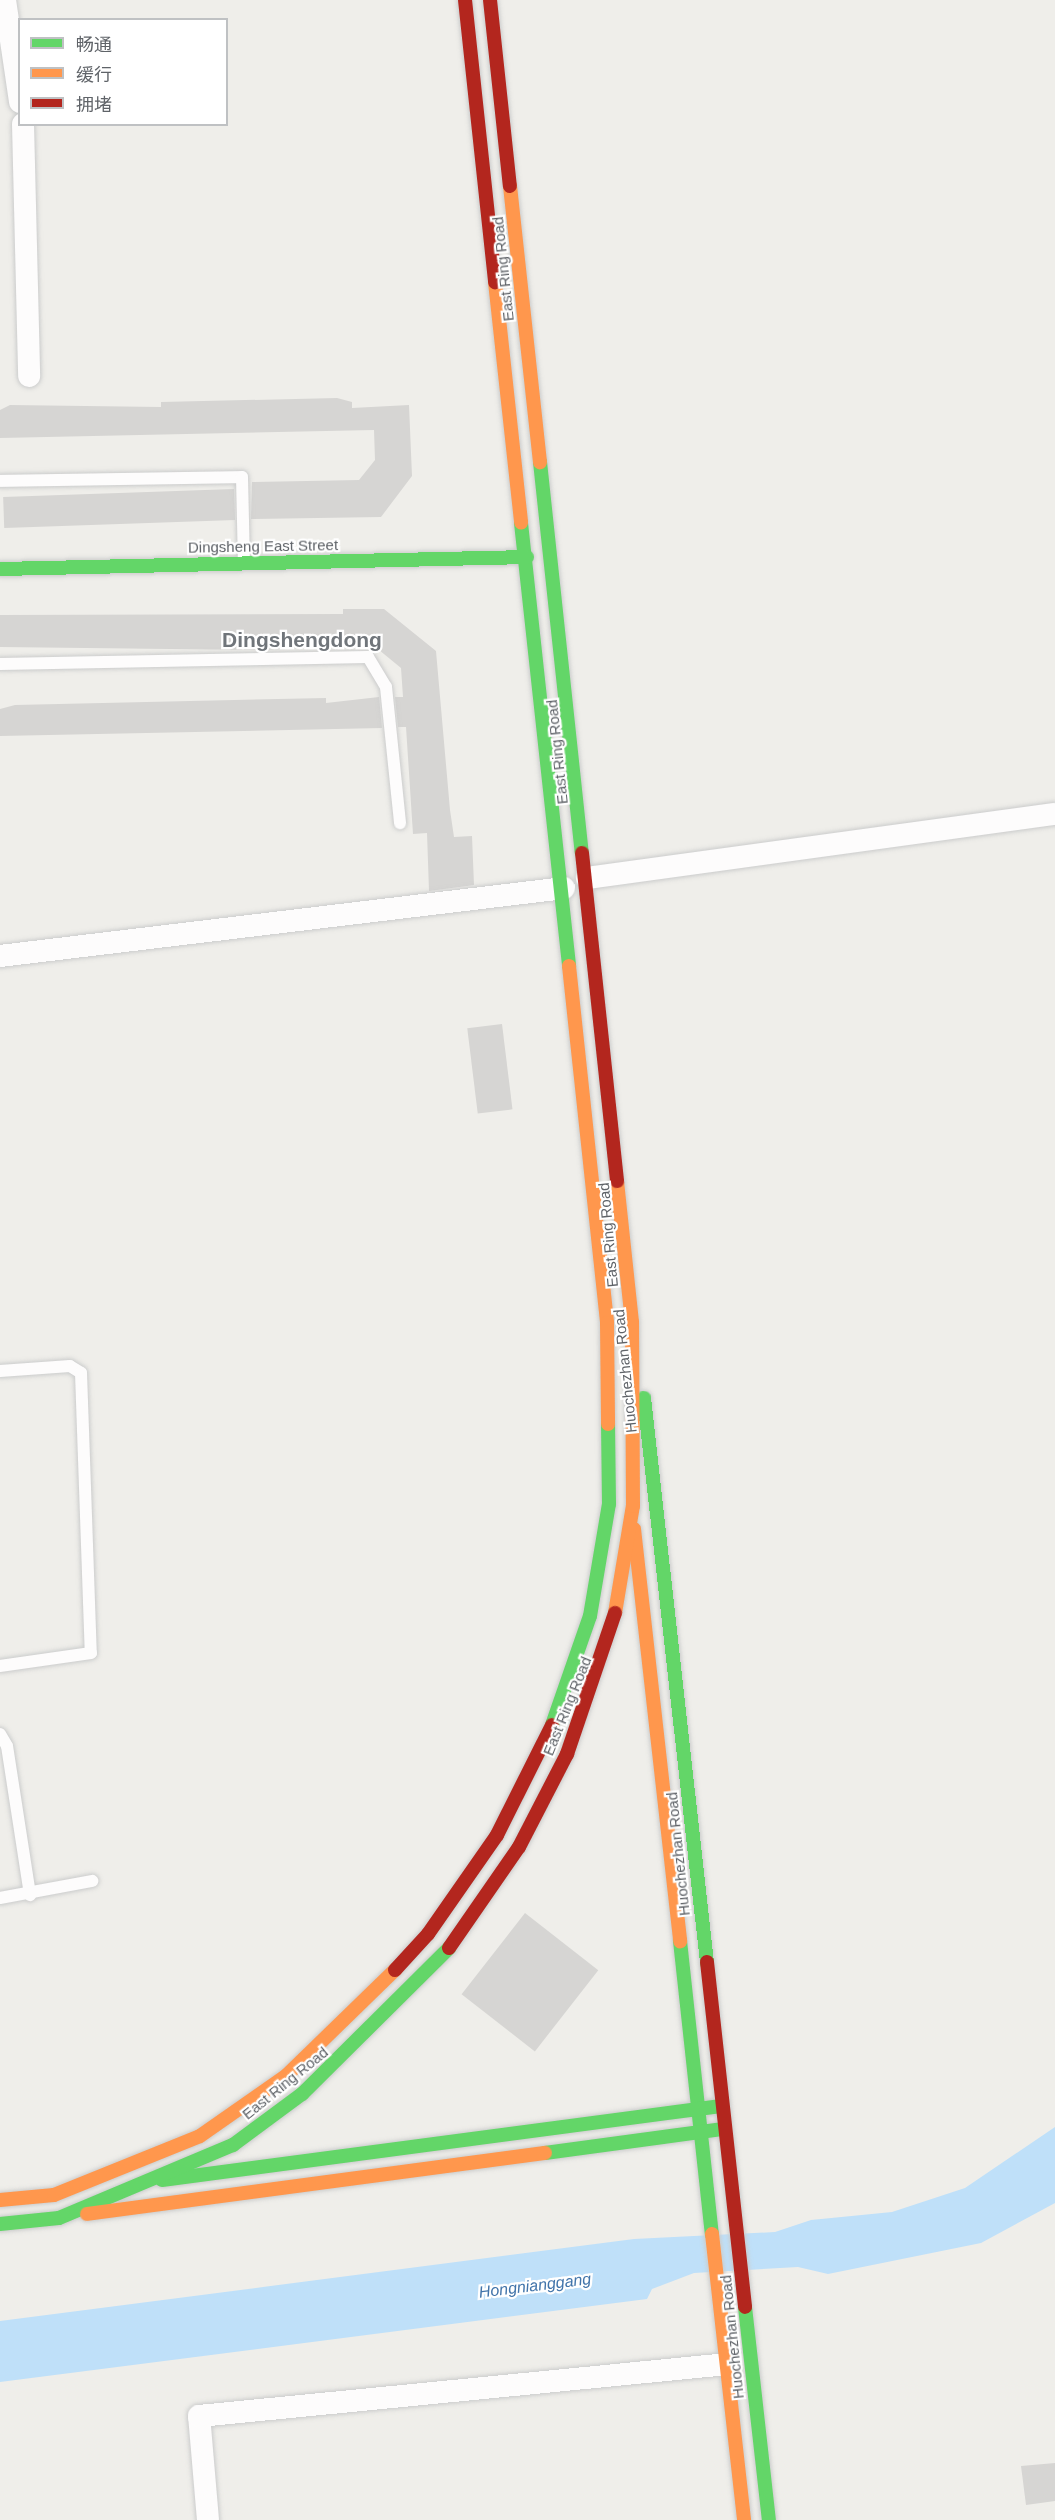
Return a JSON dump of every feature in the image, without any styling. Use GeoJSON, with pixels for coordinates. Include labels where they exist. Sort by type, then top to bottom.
{"type":"FeatureCollection","features":[{"type":"Feature","properties":{"kind":"main road","name":"East Ring Road"},"geometry":{"type":"LineString","coordinates":[[54,2195],[201,2136],[287,2075],[399,1968],[463,1890],[497,1835],[545,1744],[580,1657],[601,1563],[610,1401],[597,1187],[465,0]]}},
{"type":"Feature","properties":{"kind":"main road","name":"East Ring Road"},"geometry":{"type":"LineString","coordinates":[[59,2218],[160,2181],[233,2145],[310,2086],[417,1984],[483,1905],[567,1754],[603,1665],[632,1512],[635,1401],[621,1185],[490,0]]}},
{"type":"Feature","properties":{"kind":"main road","name":"Dingsheng East Street"},"geometry":{"type":"LineString","coordinates":[[0,569],[527,557]]}},
{"type":"Feature","properties":{"kind":"main road","name":"Huochezhan Road"},"geometry":{"type":"LineString","coordinates":[[621,1185],[769,2520]]}},
{"type":"Feature","properties":{"kind":"main road","name":"Huochezhan Road"},"geometry":{"type":"LineString","coordinates":[[597,1187],[744,2520]]}},
{"type":"Feature","properties":{"kind":"main road"},"geometry":{"type":"LineString","coordinates":[[0,2200],[54,2195],[722,2105]]}},
{"type":"Feature","properties":{"kind":"main road"},"geometry":{"type":"LineString","coordinates":[[0,2224],[725,2129]]}},
{"type":"Feature","properties":{"kind":"street"},"geometry":{"type":"LineString","coordinates":[[5,0],[18,88]]}},
{"type":"Feature","properties":{"kind":"street"},"geometry":{"type":"LineString","coordinates":[[23,126],[11,180],[29,376]]}},
{"type":"Feature","properties":{"kind":"street"},"geometry":{"type":"LineString","coordinates":[[587,878],[1055,814]]}},
{"type":"Feature","properties":{"kind":"street"},"geometry":{"type":"LineString","coordinates":[[0,956],[564,888]]}},
{"type":"Feature","properties":{"kind":"street"},"geometry":{"type":"LineString","coordinates":[[208,2520],[200,2416],[727,2364]]}},
{"type":"Feature","properties":{"kind":"lane"},"geometry":{"type":"LineString","coordinates":[[0,481],[242,477],[244,563]]}},
{"type":"Feature","properties":{"kind":"lane"},"geometry":{"type":"LineString","coordinates":[[0,664],[368,657],[386,687],[400,823]]}},
{"type":"Feature","properties":{"kind":"lane"},"geometry":{"type":"LineString","coordinates":[[0,1371],[70,1366],[81,1374],[91,1653],[0,1666]]}},
{"type":"Feature","properties":{"kind":"lane"},"geometry":{"type":"LineString","coordinates":[[0,1734],[8,1746],[30,1895]]}},
{"type":"Feature","properties":{"kind":"lane"},"geometry":{"type":"LineString","coordinates":[[0,1898],[30,1895],[92,1881]]}},
{"type":"Feature","properties":{"kind":"water","name":"Hongnianggang"},"geometry":{"type":"Polygon","coordinates":[[[1055,2127],[1055,2203],[981,2243],[828,2274],[798,2267],[694,2273],[652,2289],[647,2299],[0,2382],[0,2321],[634,2239],[775,2232],[811,2220],[892,2212],[965,2188],[1055,2127]]]}},
{"type":"Feature","properties":{"kind":"building"},"geometry":{"type":"Polygon","coordinates":[[[337,398],[352,402],[352,408],[409,405],[412,476],[381,517],[251,519],[252,482],[359,480],[375,460],[374,430],[0,438],[0,410],[10,405],[161,407],[161,402],[337,398]]]}},
{"type":"Feature","properties":{"kind":"building"},"geometry":{"type":"Polygon","coordinates":[[[234,489],[235,520],[4,528],[3,497],[234,489]]]}},
{"type":"Feature","properties":{"kind":"building"},"geometry":{"type":"Polygon","coordinates":[[[343,609],[384,609],[436,651],[454,837],[472,836],[474,885],[429,891],[427,833],[413,834],[406,727],[398,727],[395,697],[403,697],[401,668],[373,645],[263,650],[0,647],[0,615],[343,614],[343,609]]]}},
{"type":"Feature","properties":{"kind":"building"},"geometry":{"type":"Polygon","coordinates":[[[379,697],[382,728],[0,736],[0,709],[15,705],[326,698],[326,703],[379,697]]]}},
{"type":"Feature","properties":{"kind":"building"},"geometry":{"type":"Polygon","coordinates":[[[502,1024],[512,1109],[478,1114],[467,1028],[502,1024]]]}},
{"type":"Feature","properties":{"kind":"building"},"geometry":{"type":"Polygon","coordinates":[[[525,1913],[598,1970],[535,2051],[462,1994],[525,1913]]]}},
{"type":"Feature","properties":{"kind":"building"},"geometry":{"type":"Polygon","coordinates":[[[1055,2463],[1055,2501],[1026,2505],[1021,2466],[1055,2463]]]}},
{"type":"Feature","properties":{"kind":"traffic: fast"},"geometry":{"type":"LineString","coordinates":[[540,462],[582,853]]}},
{"type":"Feature","properties":{"kind":"traffic: fast"},"geometry":{"type":"LineString","coordinates":[[521,523],[569,966]]}},
{"type":"Feature","properties":{"kind":"traffic: fast"},"geometry":{"type":"LineString","coordinates":[[0,569],[527,557]]}},
{"type":"Feature","properties":{"kind":"traffic: fast"},"geometry":{"type":"LineString","coordinates":[[644,1398],[707,1962]]}},
{"type":"Feature","properties":{"kind":"traffic: fast"},"geometry":{"type":"LineString","coordinates":[[552,1725],[590,1616],[609,1504],[608,1424]]}},
{"type":"Feature","properties":{"kind":"traffic: fast"},"geometry":{"type":"LineString","coordinates":[[680,1941],[712,2234]]}},
{"type":"Feature","properties":{"kind":"traffic: fast"},"geometry":{"type":"LineString","coordinates":[[0,2224],[59,2218],[233,2145],[302,2094],[449,1948]]}},
{"type":"Feature","properties":{"kind":"traffic: fast"},"geometry":{"type":"LineString","coordinates":[[162,2180],[721,2106]]}},
{"type":"Feature","properties":{"kind":"traffic: fast"},"geometry":{"type":"LineString","coordinates":[[545,2153],[723,2129]]}},
{"type":"Feature","properties":{"kind":"traffic: fast"},"geometry":{"type":"LineString","coordinates":[[745,2307],[769,2520]]}},
{"type":"Feature","properties":{"kind":"traffic: slow"},"geometry":{"type":"LineString","coordinates":[[510,186],[540,462]]}},
{"type":"Feature","properties":{"kind":"traffic: slow"},"geometry":{"type":"LineString","coordinates":[[495,282],[521,523]]}},
{"type":"Feature","properties":{"kind":"traffic: slow"},"geometry":{"type":"LineString","coordinates":[[569,966],[607,1323],[608,1424]]}},
{"type":"Feature","properties":{"kind":"traffic: slow"},"geometry":{"type":"LineString","coordinates":[[615,1613],[633,1506],[632,1322],[617,1181]]}},
{"type":"Feature","properties":{"kind":"traffic: slow"},"geometry":{"type":"LineString","coordinates":[[634,1529],[680,1941]]}},
{"type":"Feature","properties":{"kind":"traffic: slow"},"geometry":{"type":"LineString","coordinates":[[0,2200],[54,2195],[200,2136],[287,2075],[395,1970]]}},
{"type":"Feature","properties":{"kind":"traffic: slow"},"geometry":{"type":"LineString","coordinates":[[87,2214],[545,2153]]}},
{"type":"Feature","properties":{"kind":"traffic: slow"},"geometry":{"type":"LineString","coordinates":[[712,2234],[744,2520]]}},
{"type":"Feature","properties":{"kind":"traffic: jam"},"geometry":{"type":"LineString","coordinates":[[465,0],[495,282]]}},
{"type":"Feature","properties":{"kind":"traffic: jam"},"geometry":{"type":"LineString","coordinates":[[490,0],[510,186]]}},
{"type":"Feature","properties":{"kind":"traffic: jam"},"geometry":{"type":"LineString","coordinates":[[582,853],[617,1181]]}},
{"type":"Feature","properties":{"kind":"traffic: jam"},"geometry":{"type":"LineString","coordinates":[[449,1948],[519,1847],[567,1754],[615,1613]]}},
{"type":"Feature","properties":{"kind":"traffic: jam"},"geometry":{"type":"LineString","coordinates":[[395,1970],[428,1934],[497,1835],[552,1725]]}},
{"type":"Feature","properties":{"kind":"traffic: jam"},"geometry":{"type":"LineString","coordinates":[[707,1962],[745,2307]]}},
{"type":"Feature","properties":{"kind":"district","name":"Dingshengdong"},"geometry":{"type":"Point","coordinates":[302,640]}}]}
